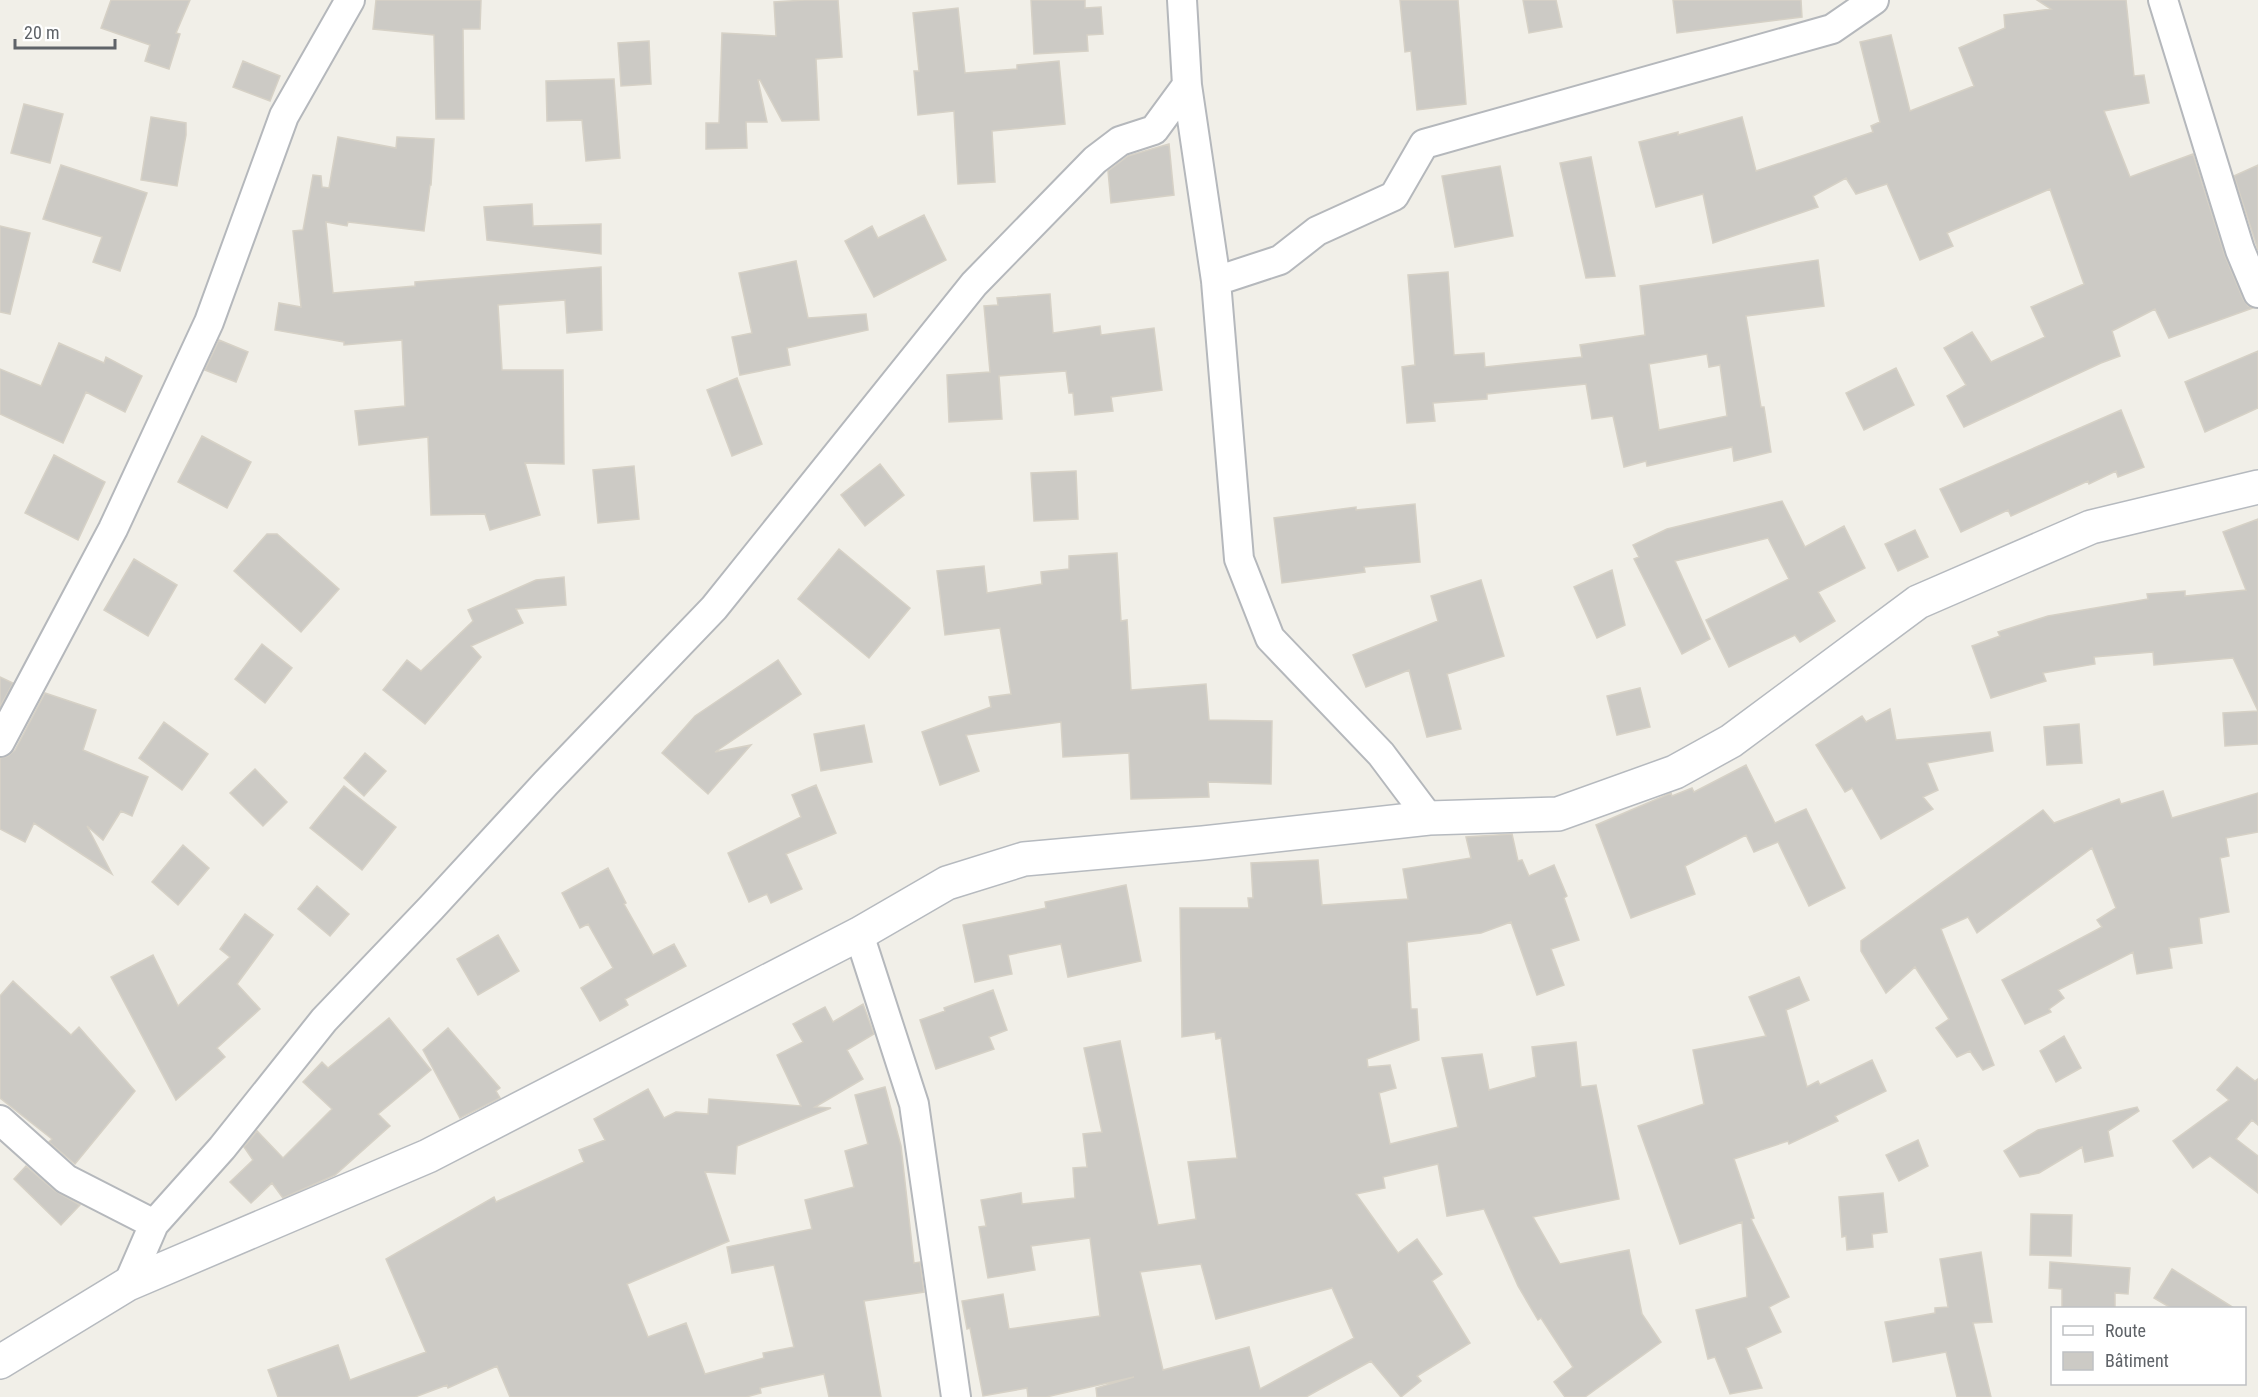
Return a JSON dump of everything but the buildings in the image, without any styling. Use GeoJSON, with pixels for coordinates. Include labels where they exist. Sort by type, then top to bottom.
{"type":"FeatureCollection","features":[{"type":"Feature","properties":{"kind":"main road"},"geometry":{"type":"LineString","coordinates":[[0,1362],[128,1284],[428,1156],[859,934],[947,882],[1024,859],[1203,843],[1430,818],[1558,814],[1675,772],[1731,741],[1918,602],[2091,526],[2258,487]]}},
{"type":"Feature","properties":{"kind":"street"},"geometry":{"type":"LineString","coordinates":[[0,742],[113,529],[209,322],[284,116],[351,0]]}},
{"type":"Feature","properties":{"kind":"street"},"geometry":{"type":"LineString","coordinates":[[1182,0],[1187,86],[1216,281],[1239,559],[1270,638],[1381,754],[1430,818]]}},
{"type":"Feature","properties":{"kind":"street"},"geometry":{"type":"LineString","coordinates":[[1216,281],[1280,260],[1317,231],[1394,196],[1424,144],[1832,29],[1874,0]]}},
{"type":"Feature","properties":{"kind":"street"},"geometry":{"type":"LineString","coordinates":[[2163,0],[2240,250],[2258,294]]}},
{"type":"Feature","properties":{"kind":"street"},"geometry":{"type":"LineString","coordinates":[[128,1284],[154,1224],[222,1148],[324,1020],[714,608],[974,284],[1095,160],[1120,141],[1154,130],[1187,86]]}},
{"type":"Feature","properties":{"kind":"street"},"geometry":{"type":"LineString","coordinates":[[859,934],[915,1104],[956,1397]]}},
{"type":"Feature","properties":{"kind":"street"},"geometry":{"type":"LineString","coordinates":[[0,1120],[66,1179],[154,1224]]}}]}
